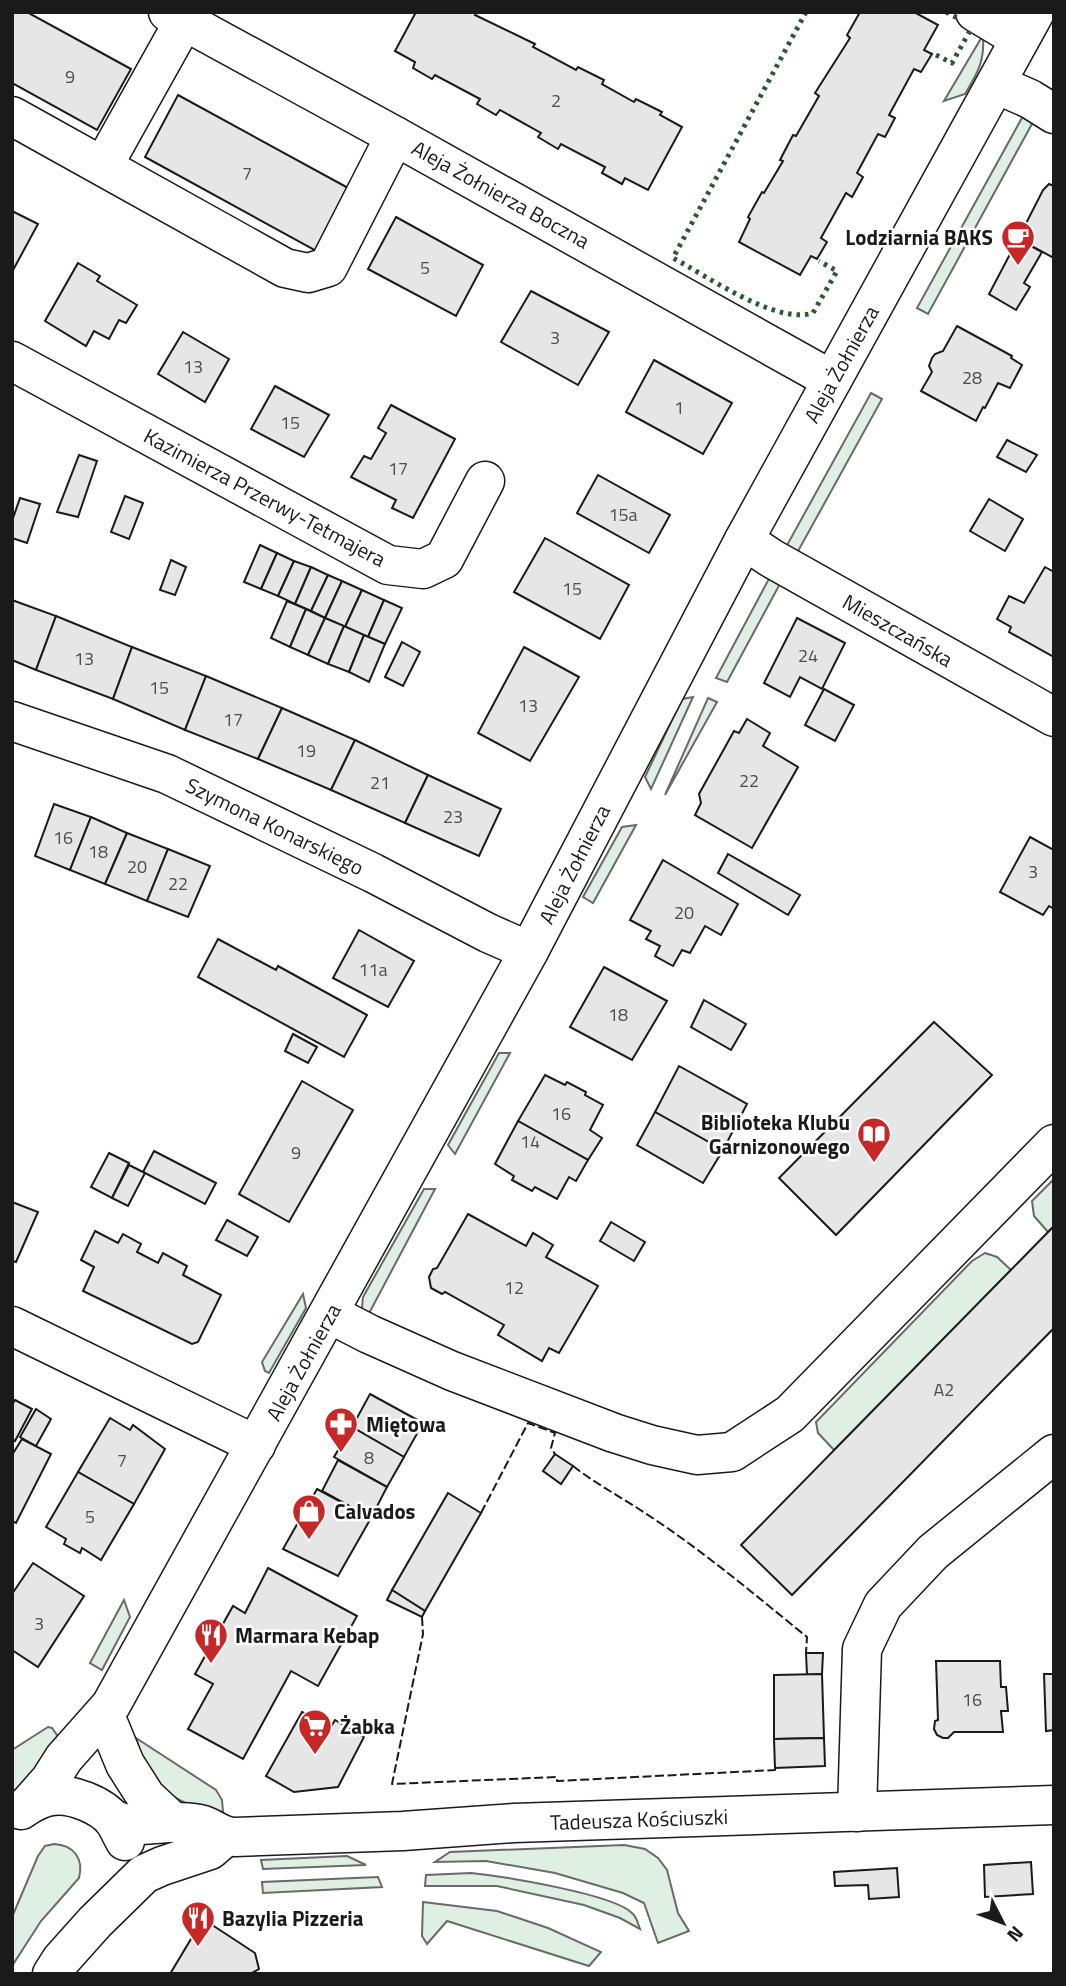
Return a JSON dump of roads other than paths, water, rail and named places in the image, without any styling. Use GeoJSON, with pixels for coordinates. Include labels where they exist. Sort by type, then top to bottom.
{"type":"FeatureCollection","features":[{"type":"Feature","properties":{"kind":"street"},"geometry":{"type":"LineString","coordinates":[[975,12],[1028,25]]}},
{"type":"Feature","properties":{"kind":"street"},"geometry":{"type":"LineString","coordinates":[[103,166],[176,17]]}},
{"type":"Feature","properties":{"kind":"street","name":"Aleja Żołnierza Boczna"},"geometry":{"type":"LineString","coordinates":[[176,17],[832,380]]}},
{"type":"Feature","properties":{"kind":"street","name":"Aleja Żołnierza"},"geometry":{"type":"LineString","coordinates":[[107,1815],[98,1787],[108,1718],[529,951],[744,540],[1028,25]]}},
{"type":"Feature","properties":{"kind":"street"},"geometry":{"type":"LineString","coordinates":[[996,84],[1030,99],[1054,114]]}},
{"type":"Feature","properties":{"kind":"street"},"geometry":{"type":"LineString","coordinates":[[12,116],[285,268],[308,273],[328,267],[395,136]]}},
{"type":"Feature","properties":{"kind":"street","name":"Kazimierza Przerwy-Tetmajera"},"geometry":{"type":"LineString","coordinates":[[12,361],[388,565],[423,569],[444,559],[485,481]]}},
{"type":"Feature","properties":{"kind":"street","name":"Mieszczańska"},"geometry":{"type":"LineString","coordinates":[[744,540],[771,558],[1054,718]]}},
{"type":"Feature","properties":{"kind":"street","name":"Szymona Konarskiego"},"geometry":{"type":"LineString","coordinates":[[12,721],[167,774],[529,951]]}},
{"type":"Feature","properties":{"kind":"street"},"geometry":{"type":"LineString","coordinates":[[330,1314],[452,1371],[614,1433],[697,1455],[732,1452],[790,1414],[1054,1144]]}},
{"type":"Feature","properties":{"kind":"street"},"geometry":{"type":"LineString","coordinates":[[12,1326],[256,1445]]}},
{"type":"Feature","properties":{"kind":"street"},"geometry":{"type":"LineString","coordinates":[[857,1812],[862,1649],[883,1605],[933,1552],[1054,1454]]}},
{"type":"Feature","properties":{"kind":"street"},"geometry":{"type":"LineString","coordinates":[[108,1718],[125,1764],[146,1797],[174,1823]]}},
{"type":"Feature","properties":{"kind":"street","name":"Aleja Żołnierza"},"geometry":{"type":"LineString","coordinates":[[20,1811],[50,1780],[64,1758],[97,1719],[108,1718]]}},
{"type":"Feature","properties":{"kind":"street","name":"Tadeusza Kościuszki"},"geometry":{"type":"LineString","coordinates":[[20,1811],[53,1796],[73,1797],[135,1826],[174,1823],[202,1825],[225,1837],[403,1831],[514,1823],[1054,1805]]}},
{"type":"Feature","properties":{"kind":"street"},"geometry":{"type":"LineString","coordinates":[[107,1815],[126,1843],[133,1867],[125,1893]]}},
{"type":"Feature","properties":{"kind":"street","name":"Tadeusza Kościuszki"},"geometry":{"type":"LineString","coordinates":[[52,1974],[88,1930],[144,1874],[210,1850],[225,1837]]}},
{"type":"Feature","properties":{"kind":"place","name":"Lodziarnia BAKS"},"geometry":{"type":"Point","coordinates":[1018,267]}},
{"type":"Feature","properties":{"kind":"place","name":"Biblioteka Klubu Garnizonowego"},"geometry":{"type":"Point","coordinates":[874,1164]}},
{"type":"Feature","properties":{"kind":"place","name":"Miętowa"},"geometry":{"type":"Point","coordinates":[341,1454]}},
{"type":"Feature","properties":{"kind":"place","name":"Calvados"},"geometry":{"type":"Point","coordinates":[309,1541]}},
{"type":"Feature","properties":{"kind":"place","name":"Marmara Kebap"},"geometry":{"type":"Point","coordinates":[211,1665]}},
{"type":"Feature","properties":{"kind":"place","name":"Żabka"},"geometry":{"type":"Point","coordinates":[315,1756]}},
{"type":"Feature","properties":{"kind":"place","name":"Bazylia Pizzeria"},"geometry":{"type":"Point","coordinates":[198,1948]}}]}
